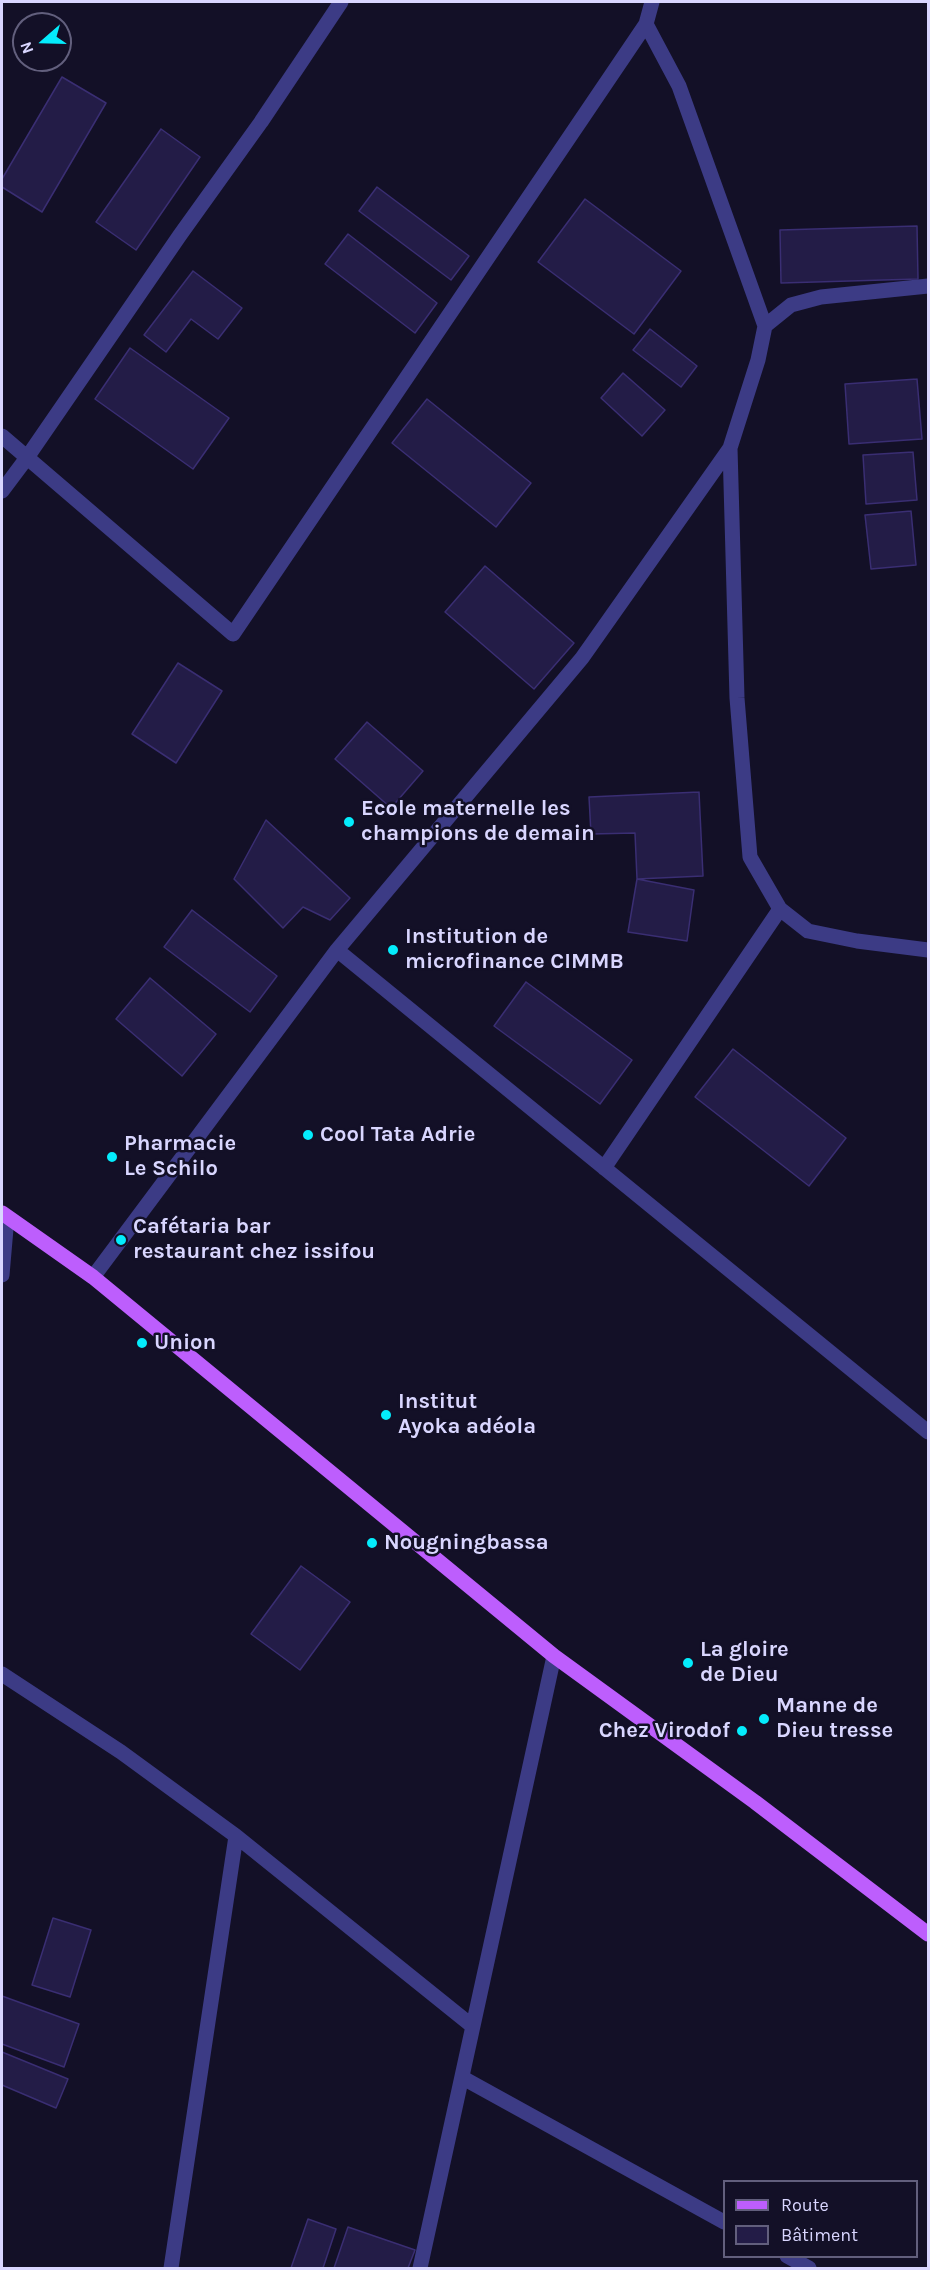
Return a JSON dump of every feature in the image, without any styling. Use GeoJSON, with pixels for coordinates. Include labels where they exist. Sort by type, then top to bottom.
{"type":"FeatureCollection","features":[{"type":"Feature","properties":{"kind":"main road"},"geometry":{"type":"LineString","coordinates":[[4,1215],[93,1277],[554,1656],[755,1802],[928,1934]]}},
{"type":"Feature","properties":{"kind":"street"},"geometry":{"type":"LineString","coordinates":[[2,491],[173,244],[261,122],[341,2]]}},
{"type":"Feature","properties":{"kind":"street"},"geometry":{"type":"LineString","coordinates":[[2,436],[26,459],[233,634],[646,24],[652,2]]}},
{"type":"Feature","properties":{"kind":"street"},"geometry":{"type":"LineString","coordinates":[[93,1277],[337,950],[582,658],[730,448],[758,360],[765,326],[679,86],[646,24]]}},
{"type":"Feature","properties":{"kind":"street"},"geometry":{"type":"LineString","coordinates":[[765,326],[790,305],[821,297],[928,286]]}},
{"type":"Feature","properties":{"kind":"street"},"geometry":{"type":"LineString","coordinates":[[730,448],[737,698],[750,857],[780,909],[808,931],[857,941],[928,950]]}},
{"type":"Feature","properties":{"kind":"street"},"geometry":{"type":"LineString","coordinates":[[604,1168],[780,909]]}},
{"type":"Feature","properties":{"kind":"street"},"geometry":{"type":"LineString","coordinates":[[337,950],[928,1432]]}},
{"type":"Feature","properties":{"kind":"street"},"geometry":{"type":"LineString","coordinates":[[2,1275],[4,1215]]}},
{"type":"Feature","properties":{"kind":"street"},"geometry":{"type":"LineString","coordinates":[[420,2268],[463,2078],[471,2025],[554,1656]]}},
{"type":"Feature","properties":{"kind":"street"},"geometry":{"type":"LineString","coordinates":[[2,1674],[121,1752],[236,1836],[471,2025]]}},
{"type":"Feature","properties":{"kind":"street"},"geometry":{"type":"LineString","coordinates":[[171,2268],[236,1836]]}},
{"type":"Feature","properties":{"kind":"street"},"geometry":{"type":"LineString","coordinates":[[463,2078],[723,2221]]}},
{"type":"Feature","properties":{"kind":"street"},"geometry":{"type":"LineString","coordinates":[[790,2258],[808,2268]]}},
{"type":"Feature","properties":{"kind":"building"},"geometry":{"type":"Polygon","coordinates":[[[62,77],[106,103],[42,212],[2,187],[2,179],[62,77]]]}},
{"type":"Feature","properties":{"kind":"building"},"geometry":{"type":"Polygon","coordinates":[[[161,129],[200,157],[136,250],[96,222],[161,129]]]}},
{"type":"Feature","properties":{"kind":"building"},"geometry":{"type":"Polygon","coordinates":[[[377,187],[469,256],[451,280],[359,211],[377,187]]]}},
{"type":"Feature","properties":{"kind":"building"},"geometry":{"type":"Polygon","coordinates":[[[585,199],[681,271],[634,334],[538,262],[585,199]]]}},
{"type":"Feature","properties":{"kind":"building"},"geometry":{"type":"Polygon","coordinates":[[[917,226],[918,279],[781,283],[780,230],[917,226]]]}},
{"type":"Feature","properties":{"kind":"building"},"geometry":{"type":"Polygon","coordinates":[[[348,234],[437,303],[415,333],[325,264],[348,234]]]}},
{"type":"Feature","properties":{"kind":"building"},"geometry":{"type":"Polygon","coordinates":[[[193,271],[242,308],[218,339],[191,319],[166,352],[144,335],[193,271]]]}},
{"type":"Feature","properties":{"kind":"building"},"geometry":{"type":"Polygon","coordinates":[[[650,329],[697,366],[681,387],[633,350],[650,329]]]}},
{"type":"Feature","properties":{"kind":"building"},"geometry":{"type":"Polygon","coordinates":[[[130,348],[229,418],[193,469],[95,399],[130,348]]]}},
{"type":"Feature","properties":{"kind":"building"},"geometry":{"type":"Polygon","coordinates":[[[623,373],[665,410],[642,436],[601,398],[623,373]]]}},
{"type":"Feature","properties":{"kind":"building"},"geometry":{"type":"Polygon","coordinates":[[[917,379],[922,439],[849,444],[845,384],[917,379]]]}},
{"type":"Feature","properties":{"kind":"building"},"geometry":{"type":"Polygon","coordinates":[[[427,399],[531,483],[496,527],[392,443],[427,399]]]}},
{"type":"Feature","properties":{"kind":"building"},"geometry":{"type":"Polygon","coordinates":[[[913,452],[917,500],[866,504],[863,455],[913,452]]]}},
{"type":"Feature","properties":{"kind":"building"},"geometry":{"type":"Polygon","coordinates":[[[911,511],[916,565],[871,569],[865,515],[911,511]]]}},
{"type":"Feature","properties":{"kind":"building"},"geometry":{"type":"Polygon","coordinates":[[[485,566],[574,643],[534,689],[445,612],[485,566]]]}},
{"type":"Feature","properties":{"kind":"building"},"geometry":{"type":"Polygon","coordinates":[[[178,663],[222,691],[176,763],[132,734],[178,663]]]}},
{"type":"Feature","properties":{"kind":"building"},"geometry":{"type":"Polygon","coordinates":[[[367,722],[423,771],[391,808],[335,759],[367,722]]]}},
{"type":"Feature","properties":{"kind":"building"},"geometry":{"type":"Polygon","coordinates":[[[699,792],[703,876],[637,879],[635,833],[591,834],[589,797],[699,792]]]}},
{"type":"Feature","properties":{"kind":"building"},"geometry":{"type":"Polygon","coordinates":[[[266,820],[350,898],[330,920],[303,907],[283,928],[234,879],[266,820]]]}},
{"type":"Feature","properties":{"kind":"building"},"geometry":{"type":"Polygon","coordinates":[[[637,879],[694,890],[687,941],[628,932],[637,879]]]}},
{"type":"Feature","properties":{"kind":"building"},"geometry":{"type":"Polygon","coordinates":[[[192,910],[277,976],[250,1012],[164,947],[192,910]]]}},
{"type":"Feature","properties":{"kind":"building"},"geometry":{"type":"Polygon","coordinates":[[[150,978],[216,1034],[182,1076],[116,1019],[150,978]]]}},
{"type":"Feature","properties":{"kind":"building"},"geometry":{"type":"Polygon","coordinates":[[[526,982],[632,1060],[600,1104],[494,1026],[526,982]]]}},
{"type":"Feature","properties":{"kind":"building"},"geometry":{"type":"Polygon","coordinates":[[[733,1049],[846,1138],[809,1186],[695,1097],[733,1049]]]}},
{"type":"Feature","properties":{"kind":"building"},"geometry":{"type":"Polygon","coordinates":[[[301,1566],[350,1602],[300,1670],[251,1634],[301,1566]]]}},
{"type":"Feature","properties":{"kind":"building"},"geometry":{"type":"Polygon","coordinates":[[[53,1918],[91,1930],[70,1997],[32,1985],[53,1918]]]}},
{"type":"Feature","properties":{"kind":"building"},"geometry":{"type":"Polygon","coordinates":[[[2,1996],[79,2024],[64,2067],[2,2044],[2,1996]]]}},
{"type":"Feature","properties":{"kind":"building"},"geometry":{"type":"Polygon","coordinates":[[[2,2052],[68,2079],[56,2108],[2,2085],[2,2052]]]}},
{"type":"Feature","properties":{"kind":"building"},"geometry":{"type":"Polygon","coordinates":[[[308,2219],[336,2229],[323,2268],[291,2268],[308,2219]]]}},
{"type":"Feature","properties":{"kind":"building"},"geometry":{"type":"Polygon","coordinates":[[[348,2227],[415,2250],[408,2268],[334,2268],[348,2227]]]}},
{"type":"Feature","properties":{"kind":"place","name":"Ecole maternelle les champions de demain"},"geometry":{"type":"Point","coordinates":[349,822]}},
{"type":"Feature","properties":{"kind":"place","name":"Institution de microfinance CIMMB"},"geometry":{"type":"Point","coordinates":[393,950]}},
{"type":"Feature","properties":{"kind":"place","name":"Cool Tata Adrie"},"geometry":{"type":"Point","coordinates":[308,1135]}},
{"type":"Feature","properties":{"kind":"place","name":"Pharmacie Le Schilo"},"geometry":{"type":"Point","coordinates":[112,1157]}},
{"type":"Feature","properties":{"kind":"place","name":"Cafétaria bar restaurant chez issifou"},"geometry":{"type":"Point","coordinates":[121,1240]}},
{"type":"Feature","properties":{"kind":"place","name":"Union"},"geometry":{"type":"Point","coordinates":[142,1343]}},
{"type":"Feature","properties":{"kind":"place","name":"Institut Ayoka adéola"},"geometry":{"type":"Point","coordinates":[386,1415]}},
{"type":"Feature","properties":{"kind":"place","name":"Nougningbassa"},"geometry":{"type":"Point","coordinates":[372,1543]}},
{"type":"Feature","properties":{"kind":"place","name":"La gloire de Dieu"},"geometry":{"type":"Point","coordinates":[688,1663]}},
{"type":"Feature","properties":{"kind":"place","name":"Manne de Dieu tresse"},"geometry":{"type":"Point","coordinates":[764,1719]}},
{"type":"Feature","properties":{"kind":"place","name":"Chez Virodof"},"geometry":{"type":"Point","coordinates":[742,1731]}}]}
